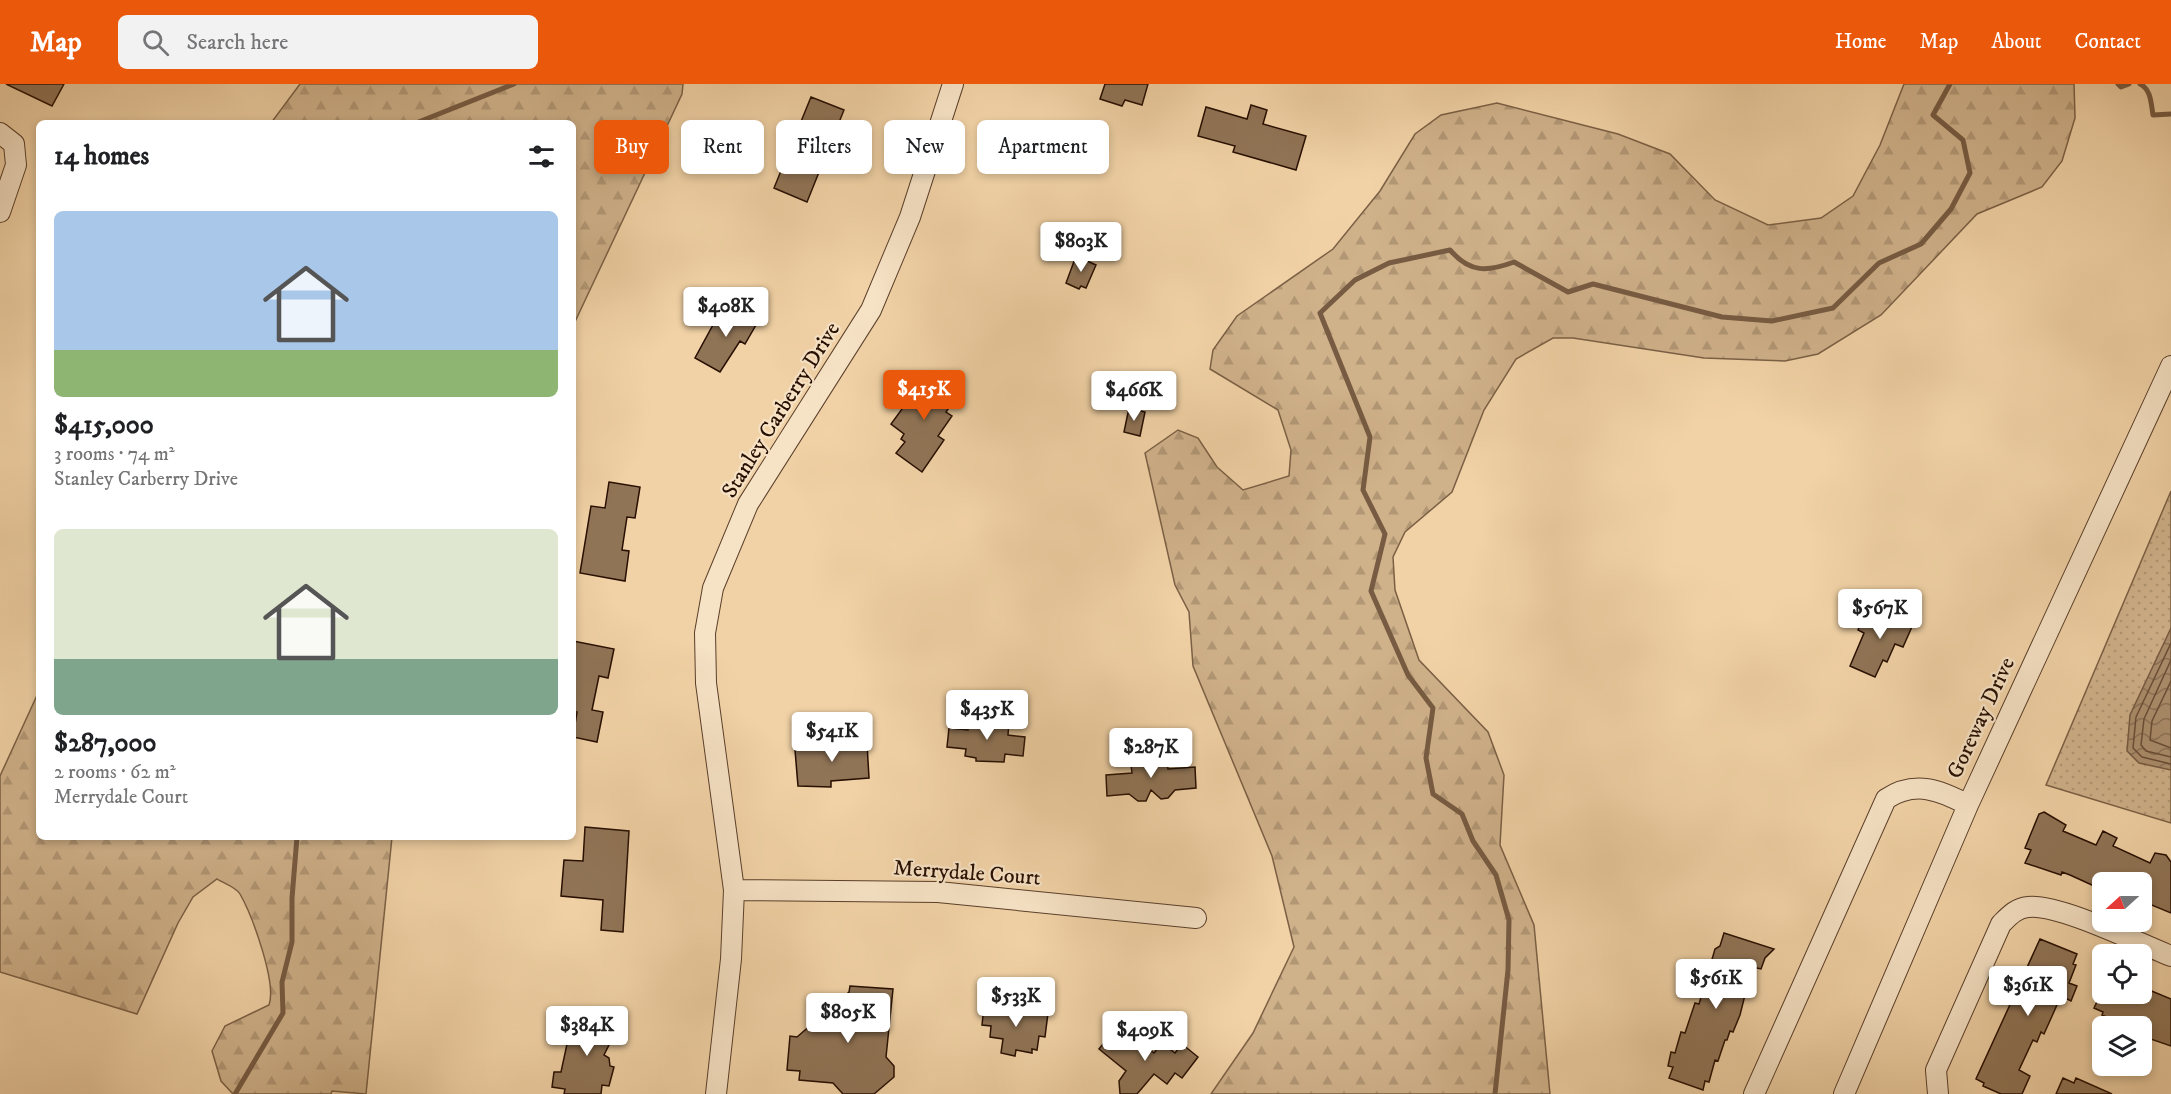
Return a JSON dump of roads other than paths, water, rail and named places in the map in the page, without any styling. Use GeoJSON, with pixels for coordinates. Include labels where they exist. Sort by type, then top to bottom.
{"type":"FeatureCollection","features":[{"type":"Feature","properties":{"kind":"street","name":"Stanley Carberry Drive"},"geometry":{"type":"LineString","coordinates":[[716,1094],[731,959],[734,890],[706,683],[705,633],[714,588],[748,504],[871,310],[910,217],[953,84]]}},
{"type":"Feature","properties":{"kind":"street"},"geometry":{"type":"LineString","coordinates":[[0,133],[14,144],[16,165],[0,212]]}},
{"type":"Feature","properties":{"kind":"street","name":"Goreway Drive"},"geometry":{"type":"LineString","coordinates":[[1844,1094],[1968,804],[2171,366]]}},
{"type":"Feature","properties":{"kind":"street"},"geometry":{"type":"LineString","coordinates":[[1754,1094],[1886,799],[1898,791],[1928,788],[1940,790],[1968,804]]}},
{"type":"Feature","properties":{"kind":"street","name":"Merrydale Court"},"geometry":{"type":"LineString","coordinates":[[734,890],[938,892],[1196,918]]}},
{"type":"Feature","properties":{"kind":"street"},"geometry":{"type":"LineString","coordinates":[[1938,1094],[1936,1070],[2001,924],[2014,912],[2027,907],[2043,908],[2075,917],[2171,956]]}},
{"type":"Feature","properties":{"kind":"water"},"geometry":{"type":"Polygon","coordinates":[[[2171,628],[2171,770],[2139,763],[2127,751],[2130,715],[2171,628]]]}},
{"type":"Feature","properties":{"kind":"waterway"},"geometry":{"type":"LineString","coordinates":[[424,120],[514,84]]}},
{"type":"Feature","properties":{"kind":"waterway"},"geometry":{"type":"LineString","coordinates":[[1495,1094],[1508,970],[1509,920],[1496,875],[1473,841],[1462,814],[1433,794],[1426,758],[1433,708],[1408,675],[1371,591],[1385,534],[1363,490],[1370,437],[1320,313],[1355,280],[1389,263],[1450,250],[1457,258],[1472,267],[1487,269],[1514,262],[1568,292],[1593,284],[1722,317],[1772,321],[1833,308],[1879,263],[1921,244],[1951,209],[1970,173],[1963,140],[1933,115],[1950,84]]}},
{"type":"Feature","properties":{"kind":"waterway"},"geometry":{"type":"LineString","coordinates":[[2118,84],[2121,87],[2129,84]]}},
{"type":"Feature","properties":{"kind":"waterway"},"geometry":{"type":"LineString","coordinates":[[2140,84],[2148,93],[2153,115],[2171,114]]}},
{"type":"Feature","properties":{"kind":"waterway"},"geometry":{"type":"LineString","coordinates":[[235,1094],[283,1013],[282,982],[292,942],[292,898],[297,840]]}}]}
